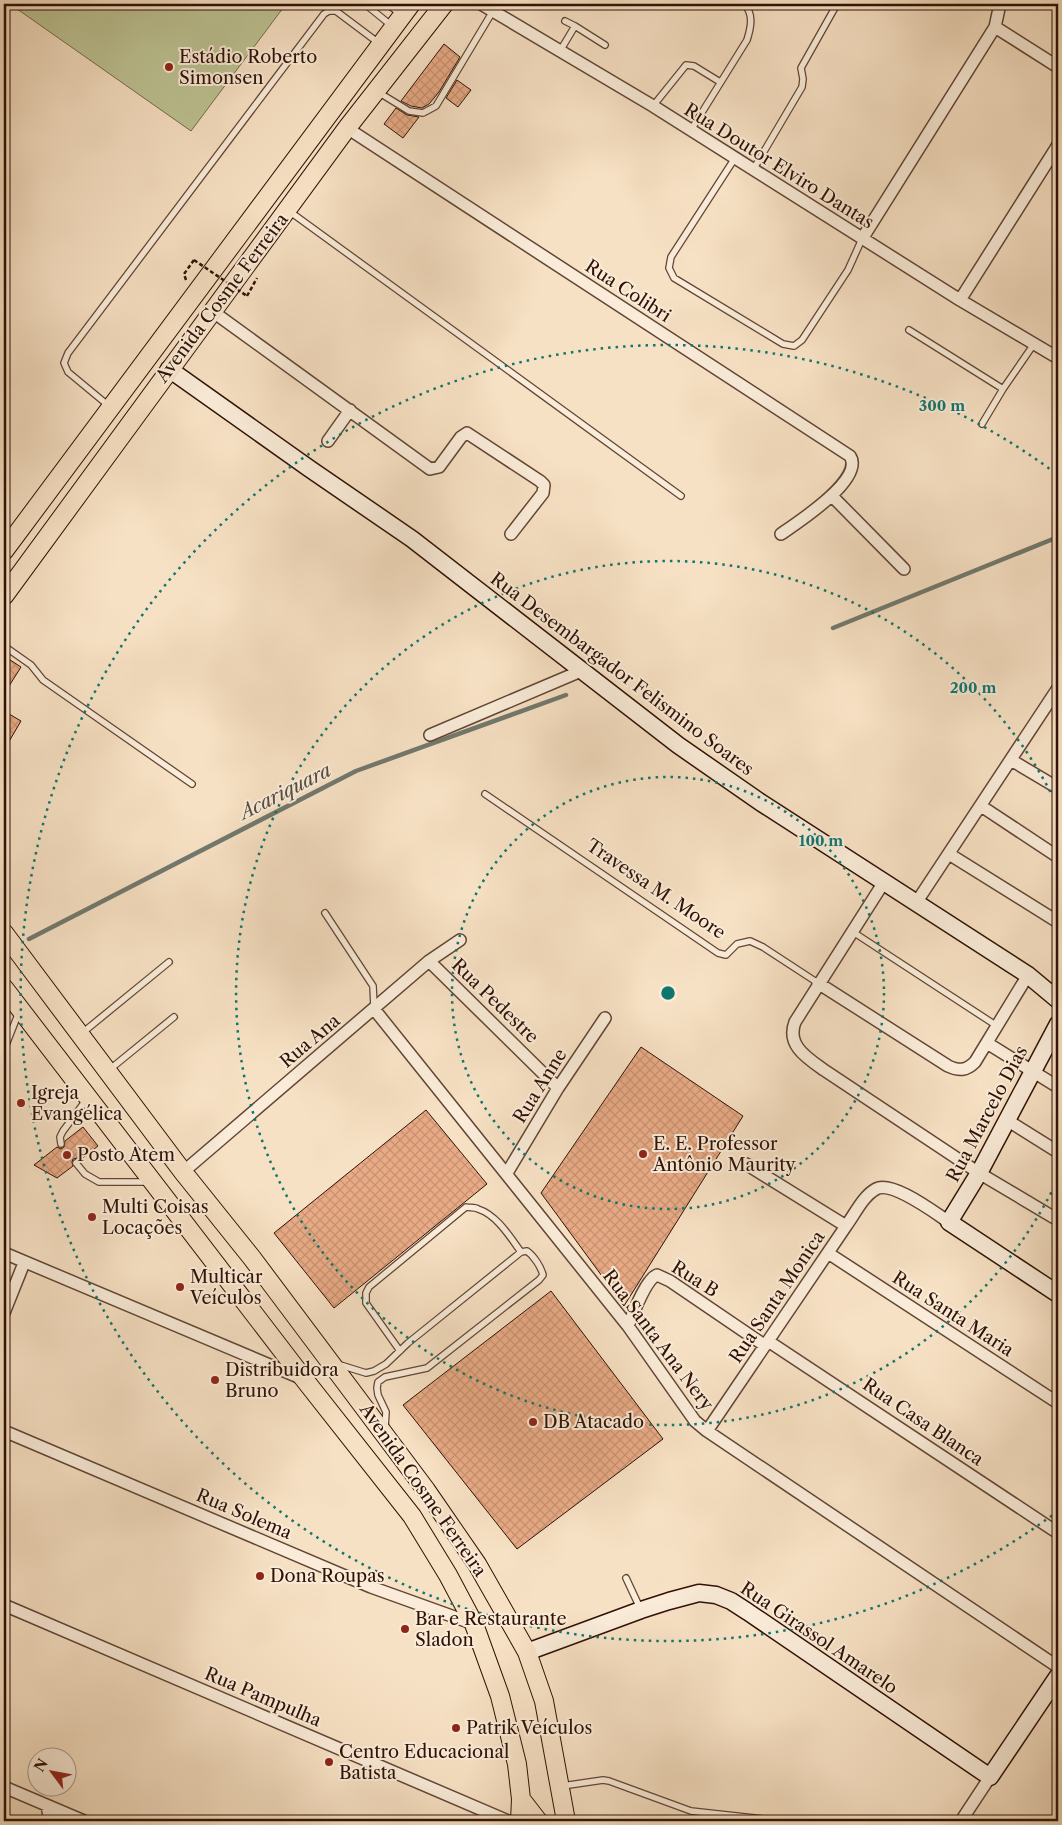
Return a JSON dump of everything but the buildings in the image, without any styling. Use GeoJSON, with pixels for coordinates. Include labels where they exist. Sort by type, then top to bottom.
{"type":"FeatureCollection","features":[{"type":"Feature","properties":{"kind":"main road","name":"Avenida Cosme Ferreira"},"geometry":{"type":"LineString","coordinates":[[4,596],[347,128],[444,4]]}},
{"type":"Feature","properties":{"kind":"main road","name":"Avenida Cosme Ferreira"},"geometry":{"type":"LineString","coordinates":[[4,550],[402,15]]}},
{"type":"Feature","properties":{"kind":"main road","name":"Avenida Cosme Ferreira"},"geometry":{"type":"LineString","coordinates":[[4,933],[107,1072],[183,1172],[252,1258],[426,1490],[477,1564],[527,1652],[544,1701],[566,1821]]}},
{"type":"Feature","properties":{"kind":"main road","name":"Avenida Cosme Ferreira"},"geometry":{"type":"LineString","coordinates":[[4,988],[304,1379],[412,1516],[448,1574],[474,1624],[500,1696],[516,1764],[521,1799],[520,1821]]}},
{"type":"Feature","properties":{"kind":"main road"},"geometry":{"type":"LineString","coordinates":[[521,1799],[538,1821]]}},
{"type":"Feature","properties":{"kind":"street","name":"Rua Doutor Elviro Dantas"},"geometry":{"type":"LineString","coordinates":[[481,4],[653,106],[960,300],[1058,357]]}},
{"type":"Feature","properties":{"kind":"street"},"geometry":{"type":"LineString","coordinates":[[862,239],[994,28],[1000,4]]}},
{"type":"Feature","properties":{"kind":"street"},"geometry":{"type":"LineString","coordinates":[[994,28],[1058,68]]}},
{"type":"Feature","properties":{"kind":"street","name":"Rua Colibri"},"geometry":{"type":"LineString","coordinates":[[347,128],[847,453],[852,459],[853,467],[832,496],[780,534]]}},
{"type":"Feature","properties":{"kind":"street"},"geometry":{"type":"LineString","coordinates":[[960,300],[1058,145]]}},
{"type":"Feature","properties":{"kind":"street"},"geometry":{"type":"LineString","coordinates":[[212,311],[430,469],[440,467],[461,437],[468,433],[540,481],[544,485],[543,493],[511,534]]}},
{"type":"Feature","properties":{"kind":"street","name":"Rua Desembargador Felismino Soares"},"geometry":{"type":"LineString","coordinates":[[169,369],[310,470],[412,539],[678,745],[760,802],[1028,975],[1058,1000]]}},
{"type":"Feature","properties":{"kind":"street"},"geometry":{"type":"LineString","coordinates":[[328,441],[350,410]]}},
{"type":"Feature","properties":{"kind":"street"},"geometry":{"type":"LineString","coordinates":[[832,496],[904,569]]}},
{"type":"Feature","properties":{"kind":"street"},"geometry":{"type":"LineString","coordinates":[[430,735],[581,671]]}},
{"type":"Feature","properties":{"kind":"street"},"geometry":{"type":"LineString","coordinates":[[916,903],[1058,688]]}},
{"type":"Feature","properties":{"kind":"street"},"geometry":{"type":"LineString","coordinates":[[1011,760],[1058,788]]}},
{"type":"Feature","properties":{"kind":"street"},"geometry":{"type":"LineString","coordinates":[[981,806],[1058,857]]}},
{"type":"Feature","properties":{"kind":"street"},"geometry":{"type":"LineString","coordinates":[[949,854],[1058,922]]}},
{"type":"Feature","properties":{"kind":"street"},"geometry":{"type":"LineString","coordinates":[[884,882],[794,1022],[792,1036],[794,1044],[803,1055],[824,1070],[979,1173],[1058,1220]]}},
{"type":"Feature","properties":{"kind":"street","name":"Rua Ana"},"geometry":{"type":"LineString","coordinates":[[183,1172],[429,961],[460,940]]}},
{"type":"Feature","properties":{"kind":"street","name":"Rua Pedestre"},"geometry":{"type":"LineString","coordinates":[[429,961],[558,1088]]}},
{"type":"Feature","properties":{"kind":"street"},"geometry":{"type":"LineString","coordinates":[[1028,975],[987,1043],[1058,1087]]}},
{"type":"Feature","properties":{"kind":"street","name":"Travessa M. Moore"},"geometry":{"type":"LineString","coordinates":[[818,983],[948,1066],[958,1070],[970,1068],[987,1043]]}},
{"type":"Feature","properties":{"kind":"street","name":"Rua Santa Ana Nery"},"geometry":{"type":"LineString","coordinates":[[374,1009],[628,1326],[695,1421],[707,1431],[1058,1667]]}},
{"type":"Feature","properties":{"kind":"street","name":"Rua Anne"},"geometry":{"type":"LineString","coordinates":[[506,1174],[558,1088],[605,1018]]}},
{"type":"Feature","properties":{"kind":"street","name":"Rua Marcelo Dias"},"geometry":{"type":"LineString","coordinates":[[949,1222],[979,1173],[1058,1024]]}},
{"type":"Feature","properties":{"kind":"street"},"geometry":{"type":"LineString","coordinates":[[1006,1120],[1058,1152]]}},
{"type":"Feature","properties":{"kind":"street"},"geometry":{"type":"LineString","coordinates":[[746,1164],[846,1226]]}},
{"type":"Feature","properties":{"kind":"street","name":"Rua Santa Monica"},"geometry":{"type":"LineString","coordinates":[[707,1431],[867,1196],[881,1187],[899,1192],[949,1222]]}},
{"type":"Feature","properties":{"kind":"street"},"geometry":{"type":"LineString","coordinates":[[949,1222],[1058,1294]]}},
{"type":"Feature","properties":{"kind":"street"},"geometry":{"type":"LineString","coordinates":[[4,1253],[304,1379]]}},
{"type":"Feature","properties":{"kind":"street","name":"Rua Santa Maria"},"geometry":{"type":"LineString","coordinates":[[828,1253],[1058,1403]]}},
{"type":"Feature","properties":{"kind":"street"},"geometry":{"type":"LineString","coordinates":[[4,1313],[24,1263]]}},
{"type":"Feature","properties":{"kind":"street","name":"Rua B"},"geometry":{"type":"LineString","coordinates":[[628,1326],[653,1277],[658,1275],[766,1343]]}},
{"type":"Feature","properties":{"kind":"street","name":"Rua Casa Blanca"},"geometry":{"type":"LineString","coordinates":[[766,1343],[1058,1533]]}},
{"type":"Feature","properties":{"kind":"street","name":"Rua Solema"},"geometry":{"type":"LineString","coordinates":[[4,1431],[371,1586],[474,1624]]}},
{"type":"Feature","properties":{"kind":"street","name":"Rua Girassol Amarelo"},"geometry":{"type":"LineString","coordinates":[[527,1652],[669,1600],[699,1593],[716,1595],[731,1601],[990,1777]]}},
{"type":"Feature","properties":{"kind":"street","name":"Rua Pampulha"},"geometry":{"type":"LineString","coordinates":[[4,1604],[508,1821]]}},
{"type":"Feature","properties":{"kind":"street"},"geometry":{"type":"LineString","coordinates":[[961,1821],[1058,1676]]}},
{"type":"Feature","properties":{"kind":"street"},"geometry":{"type":"LineString","coordinates":[[4,1787],[84,1821]]}},
{"type":"Feature","properties":{"kind":"street"},"geometry":{"type":"LineString","coordinates":[[47,1806],[50,1821]]}},
{"type":"Feature","properties":{"kind":"lane"},"geometry":{"type":"LineString","coordinates":[[365,4],[402,15]]}},
{"type":"Feature","properties":{"kind":"lane"},"geometry":{"type":"LineString","coordinates":[[387,4],[402,15]]}},
{"type":"Feature","properties":{"kind":"lane"},"geometry":{"type":"LineString","coordinates":[[691,130],[748,40],[752,26],[750,10],[744,4]]}},
{"type":"Feature","properties":{"kind":"lane"},"geometry":{"type":"LineString","coordinates":[[753,170],[802,87],[801,68],[837,4]]}},
{"type":"Feature","properties":{"kind":"lane"},"geometry":{"type":"LineString","coordinates":[[110,407],[68,372],[64,363],[68,353],[324,14],[329,10],[336,12],[381,44]]}},
{"type":"Feature","properties":{"kind":"lane"},"geometry":{"type":"LineString","coordinates":[[376,90],[409,111],[423,113],[436,106],[492,11]]}},
{"type":"Feature","properties":{"kind":"lane"},"geometry":{"type":"LineString","coordinates":[[565,20],[605,45]]}},
{"type":"Feature","properties":{"kind":"lane"},"geometry":{"type":"LineString","coordinates":[[560,51],[575,26]]}},
{"type":"Feature","properties":{"kind":"lane"},"geometry":{"type":"LineString","coordinates":[[653,106],[686,64],[694,66],[720,82]]}},
{"type":"Feature","properties":{"kind":"lane"},"geometry":{"type":"LineString","coordinates":[[734,158],[672,257],[669,268],[674,278],[783,344],[794,346],[802,340],[848,270],[862,239]]}},
{"type":"Feature","properties":{"kind":"lane"},"geometry":{"type":"LineString","coordinates":[[287,210],[681,496]]}},
{"type":"Feature","properties":{"kind":"lane"},"geometry":{"type":"LineString","coordinates":[[909,330],[1003,389]]}},
{"type":"Feature","properties":{"kind":"lane"},"geometry":{"type":"LineString","coordinates":[[982,424],[1034,344]]}},
{"type":"Feature","properties":{"kind":"lane"},"geometry":{"type":"LineString","coordinates":[[4,646],[31,665],[42,680],[192,784]]}},
{"type":"Feature","properties":{"kind":"lane","name":"Travessa M. Moore"},"geometry":{"type":"LineString","coordinates":[[485,794],[718,954],[726,955],[737,944],[746,940],[750,941],[763,947],[818,983]]}},
{"type":"Feature","properties":{"kind":"lane"},"geometry":{"type":"LineString","coordinates":[[326,913],[373,986],[374,1009]]}},
{"type":"Feature","properties":{"kind":"lane"},"geometry":{"type":"LineString","coordinates":[[853,932],[997,1026]]}},
{"type":"Feature","properties":{"kind":"lane"},"geometry":{"type":"LineString","coordinates":[[79,1035],[169,962]]}},
{"type":"Feature","properties":{"kind":"lane"},"geometry":{"type":"LineString","coordinates":[[4,1050],[20,1009]]}},
{"type":"Feature","properties":{"kind":"lane"},"geometry":{"type":"LineString","coordinates":[[107,1072],[174,1018]]}},
{"type":"Feature","properties":{"kind":"lane"},"geometry":{"type":"LineString","coordinates":[[61,1144],[60,1137],[63,1131],[88,1098]]}},
{"type":"Feature","properties":{"kind":"lane"},"geometry":{"type":"LineString","coordinates":[[76,1163],[85,1174],[99,1182],[152,1182]]}},
{"type":"Feature","properties":{"kind":"lane"},"geometry":{"type":"LineString","coordinates":[[400,1351],[366,1303],[366,1294],[369,1286],[466,1208],[478,1209],[490,1217],[502,1227],[521,1252]]}},
{"type":"Feature","properties":{"kind":"lane"},"geometry":{"type":"LineString","coordinates":[[330,1362],[359,1372],[374,1372],[521,1252],[527,1251],[531,1253],[542,1270],[543,1275],[539,1280],[427,1368],[385,1377],[378,1382],[376,1388],[386,1412],[384,1434]]}},
{"type":"Feature","properties":{"kind":"lane"},"geometry":{"type":"LineString","coordinates":[[626,1578],[641,1610]]}},
{"type":"Feature","properties":{"kind":"lane"},"geometry":{"type":"LineString","coordinates":[[560,1787],[603,1780],[691,1811],[782,1821]]}},
{"type":"Feature","properties":{"kind":"path"},"geometry":{"type":"LineString","coordinates":[[194,260],[248,296]]}},
{"type":"Feature","properties":{"kind":"green space","name":"Estádio Roberto Simonsen"},"geometry":{"type":"Polygon","coordinates":[[[10,4],[286,4],[191,131],[10,4]]]}},
{"type":"Feature","properties":{"kind":"waterway"},"geometry":{"type":"LineString","coordinates":[[833,628],[1058,537]]}},
{"type":"Feature","properties":{"kind":"waterway","name":"Acariquara"},"geometry":{"type":"LineString","coordinates":[[29,939],[356,771],[566,695]]}},
{"type":"Feature","properties":{"kind":"place","name":"Estádio Roberto Simonsen"},"geometry":{"type":"Point","coordinates":[169,67]}},
{"type":"Feature","properties":{"kind":"place","name":"Igreja Evangélica"},"geometry":{"type":"Point","coordinates":[21,1103]}},
{"type":"Feature","properties":{"kind":"place","name":"E. E. Professor Antônio Maurity"},"geometry":{"type":"Point","coordinates":[643,1154]}},
{"type":"Feature","properties":{"kind":"place","name":"Posto Atem"},"geometry":{"type":"Point","coordinates":[67,1155]}},
{"type":"Feature","properties":{"kind":"place","name":"Multi Coisas Locações"},"geometry":{"type":"Point","coordinates":[92,1217]}},
{"type":"Feature","properties":{"kind":"place","name":"Multicar Veículos"},"geometry":{"type":"Point","coordinates":[180,1287]}},
{"type":"Feature","properties":{"kind":"place","name":"Distribuidora Bruno"},"geometry":{"type":"Point","coordinates":[215,1380]}},
{"type":"Feature","properties":{"kind":"place","name":"DB Atacado"},"geometry":{"type":"Point","coordinates":[533,1422]}},
{"type":"Feature","properties":{"kind":"place","name":"Dona Roupas"},"geometry":{"type":"Point","coordinates":[260,1576]}},
{"type":"Feature","properties":{"kind":"place","name":"Bar e Restaurante Sladon"},"geometry":{"type":"Point","coordinates":[405,1629]}},
{"type":"Feature","properties":{"kind":"place","name":"Patrik Veículos"},"geometry":{"type":"Point","coordinates":[456,1728]}},
{"type":"Feature","properties":{"kind":"place","name":"Centro Educacional Batista"},"geometry":{"type":"Point","coordinates":[329,1762]}}]}
